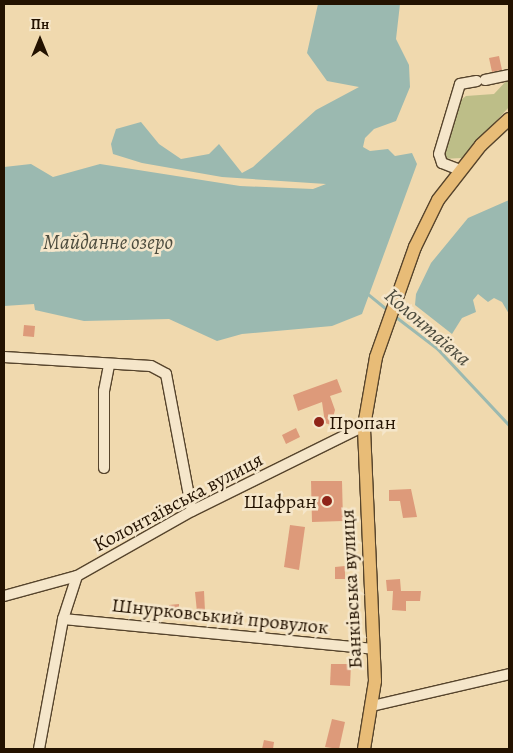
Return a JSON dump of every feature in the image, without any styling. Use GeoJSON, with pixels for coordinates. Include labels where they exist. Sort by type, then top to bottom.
{"type":"FeatureCollection","features":[{"type":"Feature","properties":{"kind":"main road","name":"Банківська вулиця"},"geometry":{"type":"LineString","coordinates":[[364,749],[372,706],[374,649],[364,426],[386,326],[398,291],[438,200],[460,170],[509,118]]}},
{"type":"Feature","properties":{"kind":"street"},"geometry":{"type":"LineString","coordinates":[[460,170],[442,163],[439,154],[460,84],[509,75]]}},
{"type":"Feature","properties":{"kind":"street"},"geometry":{"type":"LineString","coordinates":[[4,357],[109,366],[151,366],[166,374],[192,512]]}},
{"type":"Feature","properties":{"kind":"street"},"geometry":{"type":"LineString","coordinates":[[104,468],[104,391],[109,366]]}},
{"type":"Feature","properties":{"kind":"street","name":"Колонтаївська вулиця"},"geometry":{"type":"LineString","coordinates":[[4,596],[77,576],[192,512],[364,426]]}},
{"type":"Feature","properties":{"kind":"street"},"geometry":{"type":"LineString","coordinates":[[39,749],[63,619],[77,576]]}},
{"type":"Feature","properties":{"kind":"street","name":"Шнурковський провулок"},"geometry":{"type":"LineString","coordinates":[[63,619],[374,649]]}},
{"type":"Feature","properties":{"kind":"street"},"geometry":{"type":"LineString","coordinates":[[372,706],[509,674]]}},
{"type":"Feature","properties":{"kind":"green space"},"geometry":{"type":"Polygon","coordinates":[[[509,78],[509,107],[462,158],[442,159],[457,103],[466,96],[494,94],[509,78]]]}},
{"type":"Feature","properties":{"kind":"water","name":"Майданне озеро"},"geometry":{"type":"Polygon","coordinates":[[[318,4],[400,4],[396,39],[409,65],[410,87],[396,121],[374,129],[365,138],[363,147],[370,151],[388,149],[395,156],[412,153],[417,164],[362,314],[332,326],[242,334],[217,341],[169,319],[84,321],[35,310],[34,304],[4,306],[4,167],[31,164],[53,177],[100,164],[240,186],[313,189],[326,184],[222,177],[142,163],[113,154],[111,144],[116,129],[141,122],[159,144],[181,159],[209,154],[219,144],[242,173],[253,167],[316,110],[359,87],[327,81],[307,53],[318,4]]]}},
{"type":"Feature","properties":{"kind":"water"},"geometry":{"type":"Polygon","coordinates":[[[509,200],[509,314],[502,302],[494,298],[488,302],[478,294],[473,300],[476,312],[462,318],[452,334],[415,305],[416,294],[431,263],[468,218],[509,200]]]}},
{"type":"Feature","properties":{"kind":"building"},"geometry":{"type":"Polygon","coordinates":[[[499,56],[502,70],[492,72],[489,58],[499,56]]]}},
{"type":"Feature","properties":{"kind":"building"},"geometry":{"type":"Polygon","coordinates":[[[24,325],[35,326],[34,337],[23,336],[24,325]]]}},
{"type":"Feature","properties":{"kind":"building"},"geometry":{"type":"Polygon","coordinates":[[[337,379],[342,392],[330,396],[335,410],[331,425],[325,423],[322,402],[298,411],[293,395],[337,379]]]}},
{"type":"Feature","properties":{"kind":"building"},"geometry":{"type":"Polygon","coordinates":[[[296,428],[300,437],[286,444],[282,435],[296,428]]]}},
{"type":"Feature","properties":{"kind":"building","name":"Шафран"},"geometry":{"type":"Polygon","coordinates":[[[311,481],[342,481],[343,521],[312,522],[311,481]]]}},
{"type":"Feature","properties":{"kind":"building"},"geometry":{"type":"Polygon","coordinates":[[[411,489],[417,517],[403,518],[400,501],[389,501],[389,490],[411,489]]]}},
{"type":"Feature","properties":{"kind":"building"},"geometry":{"type":"Polygon","coordinates":[[[290,525],[305,527],[299,570],[284,567],[290,525]]]}},
{"type":"Feature","properties":{"kind":"building"},"geometry":{"type":"Polygon","coordinates":[[[345,566],[345,579],[335,579],[335,567],[345,566]]]}},
{"type":"Feature","properties":{"kind":"building"},"geometry":{"type":"Polygon","coordinates":[[[400,579],[401,591],[421,591],[420,601],[406,601],[406,611],[392,610],[393,591],[387,591],[386,580],[400,579]]]}},
{"type":"Feature","properties":{"kind":"building"},"geometry":{"type":"Polygon","coordinates":[[[204,591],[205,611],[197,612],[195,592],[204,591]]]}},
{"type":"Feature","properties":{"kind":"building"},"geometry":{"type":"Polygon","coordinates":[[[179,604],[179,619],[169,619],[169,605],[179,604]]]}},
{"type":"Feature","properties":{"kind":"building"},"geometry":{"type":"Polygon","coordinates":[[[331,664],[351,664],[350,686],[330,685],[331,664]]]}},
{"type":"Feature","properties":{"kind":"building"},"geometry":{"type":"Polygon","coordinates":[[[332,719],[345,722],[339,749],[325,747],[332,719]]]}},
{"type":"Feature","properties":{"kind":"building"},"geometry":{"type":"Polygon","coordinates":[[[264,740],[274,742],[273,749],[262,749],[264,740]]]}},
{"type":"Feature","properties":{"kind":"waterway","name":"Колонтаївка"},"geometry":{"type":"LineString","coordinates":[[368,294],[389,311]]}},
{"type":"Feature","properties":{"kind":"waterway","name":"Колонтаївка"},"geometry":{"type":"LineString","coordinates":[[395,316],[438,349],[509,425]]}},
{"type":"Feature","properties":{"kind":"place","name":"Пропан"},"geometry":{"type":"Point","coordinates":[319,422]}},
{"type":"Feature","properties":{"kind":"place","name":"Шафран"},"geometry":{"type":"Point","coordinates":[327,501]}}]}
